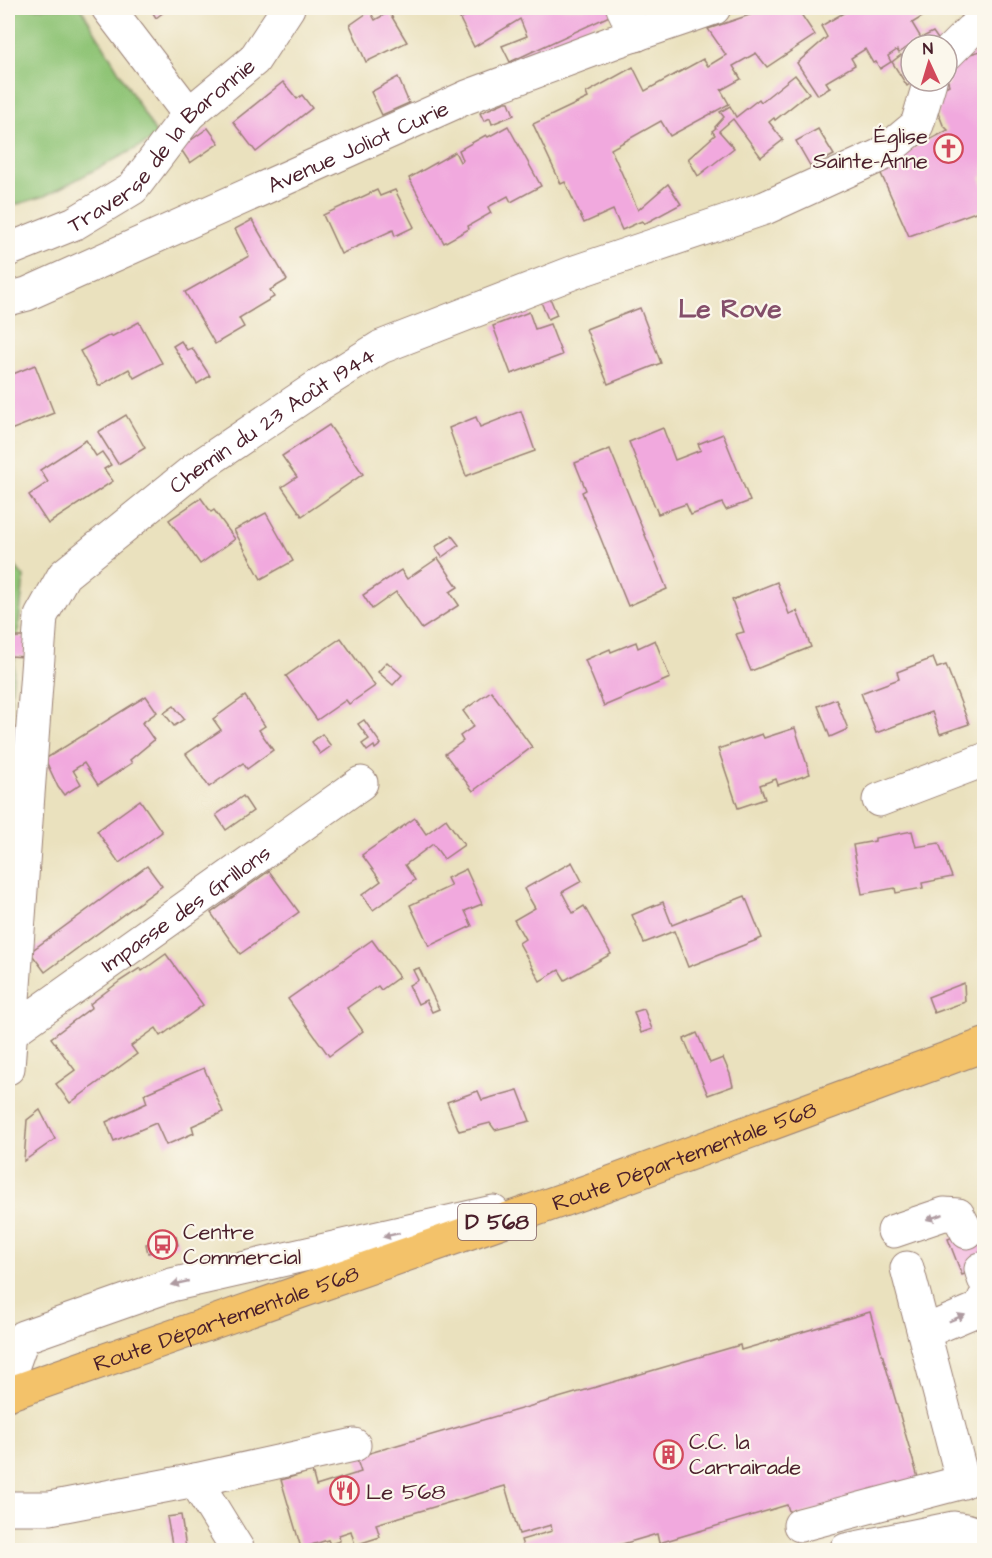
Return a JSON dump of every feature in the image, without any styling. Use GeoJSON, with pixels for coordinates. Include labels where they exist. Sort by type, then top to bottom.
{"type":"FeatureCollection","features":[{"type":"Feature","properties":{"kind":"main road","name":"Route Départementale 568"},"geometry":{"type":"LineString","coordinates":[[8,1394],[591,1190],[984,1045]]}},
{"type":"Feature","properties":{"kind":"street"},"geometry":{"type":"LineString","coordinates":[[108,8],[189,114]]}},
{"type":"Feature","properties":{"kind":"street","name":"Traverse de la Baronnie"},"geometry":{"type":"LineString","coordinates":[[8,250],[75,223],[133,188],[189,114],[254,60],[288,8]]}},
{"type":"Feature","properties":{"kind":"street","name":"Avenue Joliot Curie"},"geometry":{"type":"LineString","coordinates":[[8,299],[27,294],[467,97],[614,42],[630,21],[714,8]]}},
{"type":"Feature","properties":{"kind":"street"},"geometry":{"type":"LineString","coordinates":[[959,37],[971,20]]}},
{"type":"Feature","properties":{"kind":"street","name":"Chemin du 23 Août 1944"},"geometry":{"type":"LineString","coordinates":[[8,1068],[41,616],[64,575],[194,470],[381,347],[572,273],[765,208],[881,154],[917,125],[926,93]]}},
{"type":"Feature","properties":{"kind":"street"},"geometry":{"type":"LineString","coordinates":[[879,800],[984,760]]}},
{"type":"Feature","properties":{"kind":"street","name":"Impasse des Grillons"},"geometry":{"type":"LineString","coordinates":[[11,1032],[362,783]]}},
{"type":"Feature","properties":{"kind":"street"},"geometry":{"type":"LineString","coordinates":[[8,1379],[23,1337],[171,1285],[591,1190]]}},
{"type":"Feature","properties":{"kind":"street"},"geometry":{"type":"LineString","coordinates":[[894,1231],[944,1214],[958,1215],[967,1232]]}},
{"type":"Feature","properties":{"kind":"street"},"geometry":{"type":"LineString","coordinates":[[800,1525],[963,1482],[907,1268]]}},
{"type":"Feature","properties":{"kind":"street"},"geometry":{"type":"LineString","coordinates":[[924,1332],[981,1308],[983,1282]]}},
{"type":"Feature","properties":{"kind":"street"},"geometry":{"type":"LineString","coordinates":[[8,1508],[50,1508],[195,1480],[354,1445]]}},
{"type":"Feature","properties":{"kind":"street"},"geometry":{"type":"LineString","coordinates":[[195,1480],[238,1551]]}},
{"type":"Feature","properties":{"kind":"street"},"geometry":{"type":"LineString","coordinates":[[846,1551],[954,1528],[969,1530],[979,1537],[984,1547]]}},
{"type":"Feature","properties":{"kind":"green space"},"geometry":{"type":"Polygon","coordinates":[[[8,8],[81,8],[158,137],[45,196],[8,207],[8,8]]]}},
{"type":"Feature","properties":{"kind":"green space"},"geometry":{"type":"Polygon","coordinates":[[[8,557],[24,577],[8,725],[8,557]]]}},
{"type":"Feature","properties":{"kind":"building"},"geometry":{"type":"Polygon","coordinates":[[[150,8],[169,8],[156,18],[150,8]]]}},
{"type":"Feature","properties":{"kind":"building"},"geometry":{"type":"Polygon","coordinates":[[[478,8],[613,8],[616,13],[510,62],[502,46],[527,36],[520,19],[474,47],[460,19],[478,8]]]}},
{"type":"Feature","properties":{"kind":"building"},"geometry":{"type":"Polygon","coordinates":[[[770,8],[797,8],[815,35],[767,67],[756,53],[733,66],[741,79],[721,90],[729,104],[670,136],[661,121],[611,149],[638,210],[668,184],[681,204],[644,224],[642,221],[622,230],[613,210],[584,223],[565,182],[561,184],[533,124],[588,98],[586,93],[633,67],[645,91],[703,59],[708,66],[726,55],[708,29],[770,8]]]}},
{"type":"Feature","properties":{"kind":"building"},"geometry":{"type":"Polygon","coordinates":[[[852,8],[930,8],[932,11],[912,23],[918,33],[899,33],[899,53],[897,50],[888,56],[891,62],[880,69],[876,62],[873,63],[865,49],[851,58],[855,65],[826,82],[830,88],[818,95],[797,63],[827,37],[821,26],[852,8]]]}},
{"type":"Feature","properties":{"kind":"building"},"geometry":{"type":"Polygon","coordinates":[[[370,11],[375,20],[389,12],[407,42],[366,62],[350,25],[370,11]]]}},
{"type":"Feature","properties":{"kind":"building","name":"Église Sainte-Anne"},"geometry":{"type":"Polygon","coordinates":[[[984,50],[984,176],[980,177],[984,187],[984,209],[909,236],[878,167],[948,130],[943,125],[938,112],[942,93],[959,93],[959,62],[970,54],[984,50]]]}},
{"type":"Feature","properties":{"kind":"building"},"geometry":{"type":"Polygon","coordinates":[[[899,57],[899,73],[892,62],[899,57]]]}},
{"type":"Feature","properties":{"kind":"building"},"geometry":{"type":"Polygon","coordinates":[[[795,75],[809,93],[775,120],[774,118],[769,122],[783,140],[761,157],[733,119],[719,131],[734,148],[698,176],[688,159],[715,135],[712,131],[724,117],[720,112],[730,106],[736,117],[759,99],[761,102],[795,75]]]}},
{"type":"Feature","properties":{"kind":"building"},"geometry":{"type":"Polygon","coordinates":[[[398,77],[409,103],[382,115],[371,92],[398,77]]]}},
{"type":"Feature","properties":{"kind":"building"},"geometry":{"type":"Polygon","coordinates":[[[283,82],[297,99],[302,95],[312,108],[256,152],[233,122],[283,82]]]}},
{"type":"Feature","properties":{"kind":"building"},"geometry":{"type":"Polygon","coordinates":[[[509,102],[514,115],[492,124],[490,118],[484,121],[480,113],[509,102]]]}},
{"type":"Feature","properties":{"kind":"building"},"geometry":{"type":"Polygon","coordinates":[[[508,126],[541,186],[511,202],[508,196],[488,207],[491,213],[444,243],[409,178],[455,152],[460,162],[463,160],[459,150],[508,126]]]}},
{"type":"Feature","properties":{"kind":"building"},"geometry":{"type":"Polygon","coordinates":[[[208,128],[219,143],[190,163],[180,148],[208,128]]]}},
{"type":"Feature","properties":{"kind":"building"},"geometry":{"type":"Polygon","coordinates":[[[818,129],[834,155],[811,167],[796,141],[818,129]]]}},
{"type":"Feature","properties":{"kind":"building"},"geometry":{"type":"Polygon","coordinates":[[[377,190],[380,196],[395,190],[414,227],[395,236],[393,230],[341,254],[323,215],[377,190]]]}},
{"type":"Feature","properties":{"kind":"building"},"geometry":{"type":"Polygon","coordinates":[[[252,220],[287,280],[270,290],[274,297],[239,318],[244,327],[215,344],[185,292],[249,256],[235,229],[252,220]]]}},
{"type":"Feature","properties":{"kind":"building"},"geometry":{"type":"Polygon","coordinates":[[[550,298],[557,315],[548,319],[541,302],[550,298]]]}},
{"type":"Feature","properties":{"kind":"building"},"geometry":{"type":"Polygon","coordinates":[[[640,308],[661,363],[608,384],[586,329],[640,308]]]}},
{"type":"Feature","properties":{"kind":"building"},"geometry":{"type":"Polygon","coordinates":[[[529,312],[535,329],[550,324],[562,355],[511,374],[493,326],[529,312]]]}},
{"type":"Feature","properties":{"kind":"building"},"geometry":{"type":"Polygon","coordinates":[[[139,322],[162,363],[134,378],[129,369],[99,386],[80,351],[139,322]]]}},
{"type":"Feature","properties":{"kind":"building"},"geometry":{"type":"Polygon","coordinates":[[[181,341],[187,350],[192,348],[210,376],[197,384],[173,346],[181,341]]]}},
{"type":"Feature","properties":{"kind":"building"},"geometry":{"type":"Polygon","coordinates":[[[35,365],[54,413],[8,431],[8,376],[35,365]]]}},
{"type":"Feature","properties":{"kind":"building"},"geometry":{"type":"Polygon","coordinates":[[[521,411],[535,451],[466,476],[449,428],[476,417],[480,427],[521,411]]]}},
{"type":"Feature","properties":{"kind":"building"},"geometry":{"type":"Polygon","coordinates":[[[126,415],[145,448],[118,464],[98,432],[126,415]]]}},
{"type":"Feature","properties":{"kind":"building"},"geometry":{"type":"Polygon","coordinates":[[[329,425],[363,474],[302,516],[282,487],[297,477],[282,456],[329,425]]]}},
{"type":"Feature","properties":{"kind":"building"},"geometry":{"type":"Polygon","coordinates":[[[663,428],[675,460],[701,450],[698,444],[723,434],[750,501],[726,510],[722,503],[691,515],[686,504],[658,514],[629,442],[663,428]]]}},
{"type":"Feature","properties":{"kind":"building"},"geometry":{"type":"Polygon","coordinates":[[[86,440],[96,456],[102,452],[111,465],[104,469],[113,481],[48,524],[29,495],[48,482],[40,470],[86,440]]]}},
{"type":"Feature","properties":{"kind":"building"},"geometry":{"type":"Polygon","coordinates":[[[610,449],[667,589],[628,606],[582,492],[586,490],[575,463],[610,449]]]}},
{"type":"Feature","properties":{"kind":"building"},"geometry":{"type":"Polygon","coordinates":[[[201,498],[211,512],[214,510],[235,539],[200,564],[169,520],[201,498]]]}},
{"type":"Feature","properties":{"kind":"building"},"geometry":{"type":"Polygon","coordinates":[[[266,513],[293,561],[261,579],[234,530],[266,513]]]}},
{"type":"Feature","properties":{"kind":"building"},"geometry":{"type":"Polygon","coordinates":[[[452,536],[459,545],[442,557],[435,547],[452,536]]]}},
{"type":"Feature","properties":{"kind":"building"},"geometry":{"type":"Polygon","coordinates":[[[438,558],[458,587],[450,592],[459,605],[422,629],[396,592],[372,609],[363,595],[401,570],[407,579],[438,558]]]}},
{"type":"Feature","properties":{"kind":"building"},"geometry":{"type":"Polygon","coordinates":[[[777,582],[789,614],[797,611],[811,647],[751,671],[736,634],[744,632],[732,600],[777,582]]]}},
{"type":"Feature","properties":{"kind":"building"},"geometry":{"type":"Polygon","coordinates":[[[11,637],[26,637],[25,657],[10,656],[11,637]]]}},
{"type":"Feature","properties":{"kind":"building"},"geometry":{"type":"Polygon","coordinates":[[[341,638],[375,686],[349,704],[346,700],[317,720],[286,676],[341,638]]]}},
{"type":"Feature","properties":{"kind":"building"},"geometry":{"type":"Polygon","coordinates":[[[655,640],[670,678],[604,706],[585,660],[610,649],[611,652],[636,642],[638,648],[655,640]]]}},
{"type":"Feature","properties":{"kind":"building"},"geometry":{"type":"Polygon","coordinates":[[[933,658],[937,668],[946,665],[969,724],[940,734],[932,712],[876,733],[861,693],[899,679],[897,672],[933,658]]]}},
{"type":"Feature","properties":{"kind":"building"},"geometry":{"type":"Polygon","coordinates":[[[387,662],[402,675],[393,685],[378,672],[387,662]]]}},
{"type":"Feature","properties":{"kind":"building"},"geometry":{"type":"Polygon","coordinates":[[[491,691],[532,747],[473,791],[445,754],[463,741],[460,736],[474,726],[463,711],[491,691]]]}},
{"type":"Feature","properties":{"kind":"building"},"geometry":{"type":"Polygon","coordinates":[[[146,696],[157,712],[142,723],[154,740],[130,760],[132,763],[98,785],[84,763],[73,770],[81,784],[64,795],[45,759],[146,696]]]}},
{"type":"Feature","properties":{"kind":"building"},"geometry":{"type":"Polygon","coordinates":[[[245,696],[265,726],[259,730],[273,750],[247,769],[243,763],[209,787],[186,754],[221,730],[213,719],[245,696]]]}},
{"type":"Feature","properties":{"kind":"building"},"geometry":{"type":"Polygon","coordinates":[[[836,699],[848,729],[830,737],[818,706],[836,699]]]}},
{"type":"Feature","properties":{"kind":"building"},"geometry":{"type":"Polygon","coordinates":[[[174,706],[184,719],[174,726],[164,713],[174,706]]]}},
{"type":"Feature","properties":{"kind":"building"},"geometry":{"type":"Polygon","coordinates":[[[364,720],[381,744],[367,751],[362,744],[369,739],[358,724],[364,720]]]}},
{"type":"Feature","properties":{"kind":"building"},"geometry":{"type":"Polygon","coordinates":[[[795,728],[810,774],[778,785],[776,779],[760,785],[765,799],[738,808],[718,749],[762,734],[764,738],[795,728]]]}},
{"type":"Feature","properties":{"kind":"building"},"geometry":{"type":"Polygon","coordinates":[[[322,734],[331,746],[320,754],[312,742],[322,734]]]}},
{"type":"Feature","properties":{"kind":"building"},"geometry":{"type":"Polygon","coordinates":[[[243,796],[253,811],[226,830],[216,815],[243,796]]]}},
{"type":"Feature","properties":{"kind":"building"},"geometry":{"type":"Polygon","coordinates":[[[140,800],[162,832],[119,863],[97,831],[140,800]]]}},
{"type":"Feature","properties":{"kind":"building"},"geometry":{"type":"Polygon","coordinates":[[[415,818],[426,834],[446,819],[464,845],[444,859],[433,844],[405,865],[415,880],[373,910],[362,895],[381,881],[362,855],[415,818]]]}},
{"type":"Feature","properties":{"kind":"building"},"geometry":{"type":"Polygon","coordinates":[[[912,831],[916,847],[939,843],[952,877],[922,883],[923,888],[896,893],[895,888],[862,894],[853,845],[912,831]]]}},
{"type":"Feature","properties":{"kind":"building"},"geometry":{"type":"Polygon","coordinates":[[[572,862],[582,881],[562,892],[573,913],[584,906],[611,954],[565,980],[559,970],[540,981],[519,943],[525,939],[514,920],[535,908],[524,889],[572,862]]]}},
{"type":"Feature","properties":{"kind":"building"},"geometry":{"type":"Polygon","coordinates":[[[147,866],[162,886],[45,972],[30,952],[147,866]]]}},
{"type":"Feature","properties":{"kind":"building"},"geometry":{"type":"Polygon","coordinates":[[[466,869],[482,904],[465,911],[472,926],[429,946],[410,905],[451,886],[447,878],[466,869]]]}},
{"type":"Feature","properties":{"kind":"building"},"geometry":{"type":"Polygon","coordinates":[[[269,871],[299,912],[240,954],[211,913],[269,871]]]}},
{"type":"Feature","properties":{"kind":"building"},"geometry":{"type":"Polygon","coordinates":[[[745,896],[762,938],[688,967],[674,931],[644,943],[632,915],[663,902],[672,925],[745,896]]]}},
{"type":"Feature","properties":{"kind":"building"},"geometry":{"type":"Polygon","coordinates":[[[372,940],[399,977],[381,990],[378,986],[347,1008],[363,1031],[329,1056],[288,999],[372,940]]]}},
{"type":"Feature","properties":{"kind":"building"},"geometry":{"type":"Polygon","coordinates":[[[166,954],[203,1005],[161,1036],[156,1028],[131,1046],[137,1054],[70,1103],[56,1084],[75,1070],[51,1038],[92,1007],[90,1004],[120,981],[140,968],[142,971],[166,954]]]}},
{"type":"Feature","properties":{"kind":"building"},"geometry":{"type":"Polygon","coordinates":[[[419,968],[439,1009],[432,1012],[426,1000],[418,1004],[409,985],[418,980],[413,970],[419,968]]]}},
{"type":"Feature","properties":{"kind":"building"},"geometry":{"type":"Polygon","coordinates":[[[964,983],[965,1002],[934,1013],[928,997],[964,983]]]}},
{"type":"Feature","properties":{"kind":"building"},"geometry":{"type":"Polygon","coordinates":[[[644,1009],[652,1029],[641,1033],[634,1012],[644,1009]]]}},
{"type":"Feature","properties":{"kind":"building"},"geometry":{"type":"Polygon","coordinates":[[[697,1033],[710,1063],[723,1058],[733,1086],[708,1095],[684,1039],[697,1033]]]}},
{"type":"Feature","properties":{"kind":"building"},"geometry":{"type":"Polygon","coordinates":[[[204,1068],[223,1112],[192,1126],[194,1133],[166,1145],[156,1123],[114,1141],[106,1122],[147,1103],[144,1094],[204,1068]]]}},
{"type":"Feature","properties":{"kind":"building"},"geometry":{"type":"Polygon","coordinates":[[[518,1090],[530,1121],[495,1130],[490,1123],[459,1131],[447,1102],[478,1091],[482,1100],[518,1090]]]}},
{"type":"Feature","properties":{"kind":"building"},"geometry":{"type":"Polygon","coordinates":[[[40,1110],[55,1139],[24,1161],[27,1120],[40,1110]]]}},
{"type":"Feature","properties":{"kind":"building"},"geometry":{"type":"Polygon","coordinates":[[[984,1225],[984,1267],[962,1275],[948,1239],[984,1225]]]}},
{"type":"Feature","properties":{"kind":"building"},"geometry":{"type":"Polygon","coordinates":[[[176,1236],[178,1245],[148,1253],[146,1244],[176,1236]]]}},
{"type":"Feature","properties":{"kind":"building","name":"C.C. la Carrairade"},"geometry":{"type":"Polygon","coordinates":[[[870,1312],[919,1481],[791,1517],[787,1505],[659,1543],[657,1534],[602,1550],[524,1550],[521,1540],[552,1531],[551,1525],[519,1534],[505,1486],[376,1524],[380,1537],[355,1545],[351,1531],[339,1535],[340,1541],[330,1544],[328,1540],[301,1548],[281,1480],[312,1471],[316,1486],[361,1472],[356,1457],[740,1345],[741,1350],[870,1312]]]}},
{"type":"Feature","properties":{"kind":"building"},"geometry":{"type":"Polygon","coordinates":[[[181,1515],[186,1548],[173,1550],[167,1517],[181,1515]]]}},
{"type":"Feature","properties":{"kind":"place","name":"Église Sainte-Anne"},"geometry":{"type":"Point","coordinates":[949,148]}},
{"type":"Feature","properties":{"kind":"place","name":"Centre Commercial"},"geometry":{"type":"Point","coordinates":[162,1244]}},
{"type":"Feature","properties":{"kind":"place","name":"C.C. la Carrairade"},"geometry":{"type":"Point","coordinates":[668,1454]}},
{"type":"Feature","properties":{"kind":"place","name":"Le 568"},"geometry":{"type":"Point","coordinates":[345,1491]}},
{"type":"Feature","properties":{"kind":"district","name":"Le Rove"},"geometry":{"type":"Point","coordinates":[730,308]}}]}
